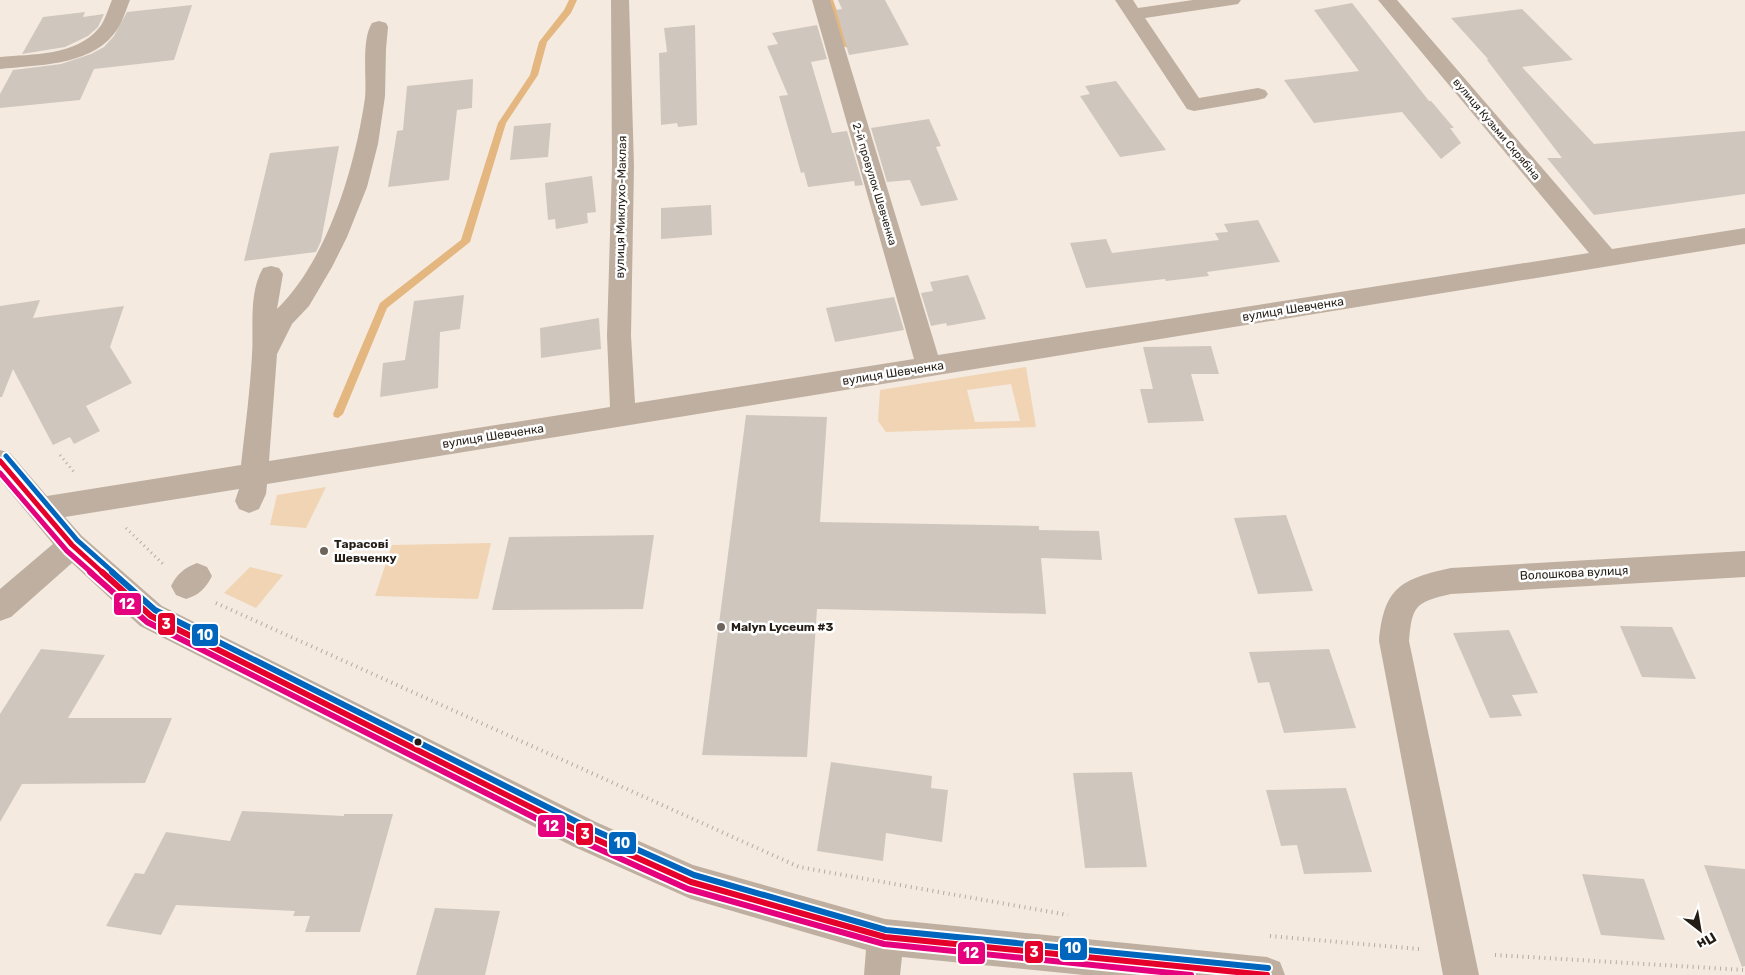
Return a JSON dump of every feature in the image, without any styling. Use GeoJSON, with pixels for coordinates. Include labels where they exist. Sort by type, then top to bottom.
{"type":"FeatureCollection","features":[{"type":"Feature","properties":{"kind":"street"},"geometry":{"type":"LineString","coordinates":[[0,63],[66,54],[91,44],[107,30],[121,0]]}},
{"type":"Feature","properties":{"kind":"street","name":"вулиця Миклухо-Маклая"},"geometry":{"type":"LineString","coordinates":[[620,0],[623,166],[620,240],[620,336],[623,415]]}},
{"type":"Feature","properties":{"kind":"street","name":"2-й провулок Шевченка"},"geometry":{"type":"LineString","coordinates":[[821,0],[929,367]]}},
{"type":"Feature","properties":{"kind":"street"},"geometry":{"type":"LineString","coordinates":[[1128,7],[1232,0]]}},
{"type":"Feature","properties":{"kind":"street","name":"вулиця Кузьми Скрябіна"},"geometry":{"type":"LineString","coordinates":[[1387,0],[1607,258]]}},
{"type":"Feature","properties":{"kind":"street"},"geometry":{"type":"LineString","coordinates":[[1128,7],[1194,105],[1258,94]]}},
{"type":"Feature","properties":{"kind":"street"},"geometry":{"type":"LineString","coordinates":[[265,354],[282,319],[301,300],[320,267],[336,237],[356,187],[367,144],[375,96],[378,27]]}},
{"type":"Feature","properties":{"kind":"street","name":"вулиця Шевченка"},"geometry":{"type":"LineString","coordinates":[[40,509],[1745,236]]}},
{"type":"Feature","properties":{"kind":"street"},"geometry":{"type":"LineString","coordinates":[[249,501],[252,494],[265,354],[264,303],[271,274]]}},
{"type":"Feature","properties":{"kind":"street"},"geometry":{"type":"LineString","coordinates":[[0,461],[72,545],[151,616],[584,834],[691,882],[885,937],[1267,975]]}},
{"type":"Feature","properties":{"kind":"street"},"geometry":{"type":"LineString","coordinates":[[0,607],[72,545]]}},
{"type":"Feature","properties":{"kind":"street","name":"Волошкова вулиця"},"geometry":{"type":"LineString","coordinates":[[1459,964],[1394,641],[1395,621],[1399,607],[1406,596],[1427,586],[1451,581],[1745,564]]}},
{"type":"Feature","properties":{"kind":"street"},"geometry":{"type":"LineString","coordinates":[[882,975],[885,937]]}},
{"type":"Feature","properties":{"kind":"path"},"geometry":{"type":"LineString","coordinates":[[60,456],[97,500],[191,581],[226,608],[799,867],[1069,915]]}},
{"type":"Feature","properties":{"kind":"path"},"geometry":{"type":"LineString","coordinates":[[1268,936],[1459,964],[1745,970]]}},
{"type":"Feature","properties":{"kind":"shaded area"},"geometry":{"type":"Polygon","coordinates":[[[1026,367],[1036,427],[886,432],[878,421],[880,390],[1026,367]],[[1011,384],[967,390],[975,422],[1020,421],[1011,384]]]}},
{"type":"Feature","properties":{"kind":"shaded area"},"geometry":{"type":"Polygon","coordinates":[[[326,487],[306,528],[270,525],[277,495],[326,487]]]}},
{"type":"Feature","properties":{"kind":"shaded area"},"geometry":{"type":"Polygon","coordinates":[[[491,543],[478,599],[375,596],[392,545],[491,543]]]}},
{"type":"Feature","properties":{"kind":"shaded area"},"geometry":{"type":"Polygon","coordinates":[[[250,567],[283,575],[256,608],[224,593],[250,567]]]}},
{"type":"Feature","properties":{"kind":"building"},"geometry":{"type":"Polygon","coordinates":[[[838,0],[885,0],[909,45],[849,55],[836,10],[842,9],[838,0]]]}},
{"type":"Feature","properties":{"kind":"building"},"geometry":{"type":"Polygon","coordinates":[[[1352,3],[1429,101],[1454,128],[1450,128],[1461,143],[1441,159],[1402,112],[1314,123],[1284,80],[1359,71],[1314,10],[1352,3]]]}},
{"type":"Feature","properties":{"kind":"building"},"geometry":{"type":"Polygon","coordinates":[[[192,5],[174,60],[94,69],[80,100],[0,108],[0,94],[13,70],[61,64],[91,54],[104,47],[114,36],[127,12],[192,5]]]}},
{"type":"Feature","properties":{"kind":"building"},"geometry":{"type":"Polygon","coordinates":[[[1522,9],[1573,60],[1522,67],[1594,144],[1745,131],[1745,194],[1594,215],[1547,158],[1562,158],[1488,59],[1451,18],[1522,9]]]}},
{"type":"Feature","properties":{"kind":"building"},"geometry":{"type":"Polygon","coordinates":[[[85,12],[83,17],[104,14],[98,27],[88,36],[65,47],[22,54],[43,17],[85,12]]]}},
{"type":"Feature","properties":{"kind":"building"},"geometry":{"type":"Polygon","coordinates":[[[695,25],[697,125],[678,127],[677,123],[661,125],[659,53],[667,52],[664,28],[695,25]]]}},
{"type":"Feature","properties":{"kind":"building"},"geometry":{"type":"Polygon","coordinates":[[[817,25],[827,59],[811,62],[832,133],[847,131],[863,185],[855,186],[854,181],[808,187],[804,172],[801,173],[779,96],[788,95],[767,46],[778,44],[772,33],[817,25]]]}},
{"type":"Feature","properties":{"kind":"building"},"geometry":{"type":"Polygon","coordinates":[[[473,79],[472,108],[457,110],[449,180],[388,187],[397,131],[403,130],[407,86],[473,79]]]}},
{"type":"Feature","properties":{"kind":"building"},"geometry":{"type":"Polygon","coordinates":[[[1116,81],[1166,150],[1120,157],[1080,96],[1090,94],[1085,86],[1116,81]]]}},
{"type":"Feature","properties":{"kind":"building"},"geometry":{"type":"Polygon","coordinates":[[[929,119],[941,146],[936,147],[958,200],[921,206],[910,180],[887,182],[871,128],[929,119]]]}},
{"type":"Feature","properties":{"kind":"building"},"geometry":{"type":"Polygon","coordinates":[[[551,123],[548,157],[510,160],[514,126],[551,123]]]}},
{"type":"Feature","properties":{"kind":"building"},"geometry":{"type":"Polygon","coordinates":[[[339,146],[321,241],[316,252],[244,261],[270,153],[339,146]]]}},
{"type":"Feature","properties":{"kind":"building"},"geometry":{"type":"Polygon","coordinates":[[[592,176],[596,212],[587,213],[588,223],[556,229],[555,219],[548,220],[545,183],[592,176]]]}},
{"type":"Feature","properties":{"kind":"building"},"geometry":{"type":"Polygon","coordinates":[[[711,205],[712,235],[661,239],[661,208],[711,205]]]}},
{"type":"Feature","properties":{"kind":"building"},"geometry":{"type":"Polygon","coordinates":[[[1258,220],[1280,262],[1207,272],[1209,276],[1086,288],[1070,243],[1106,239],[1112,253],[1219,240],[1215,233],[1228,232],[1224,224],[1258,220]]]}},
{"type":"Feature","properties":{"kind":"building"},"geometry":{"type":"Polygon","coordinates":[[[968,275],[986,319],[947,326],[946,323],[931,326],[921,293],[933,291],[930,282],[968,275]]]}},
{"type":"Feature","properties":{"kind":"building"},"geometry":{"type":"Polygon","coordinates":[[[464,295],[460,329],[440,332],[438,388],[380,397],[383,363],[405,360],[414,301],[464,295]]]}},
{"type":"Feature","properties":{"kind":"building"},"geometry":{"type":"Polygon","coordinates":[[[894,297],[904,330],[835,342],[826,308],[894,297]]]}},
{"type":"Feature","properties":{"kind":"building"},"geometry":{"type":"Polygon","coordinates":[[[40,300],[33,318],[124,306],[110,347],[132,383],[86,406],[100,431],[74,444],[70,437],[53,445],[13,369],[2,397],[0,397],[0,306],[40,300]]]}},
{"type":"Feature","properties":{"kind":"building"},"geometry":{"type":"Polygon","coordinates":[[[599,318],[601,349],[541,358],[540,328],[599,318]]]}},
{"type":"Feature","properties":{"kind":"building"},"geometry":{"type":"Polygon","coordinates":[[[1211,346],[1219,374],[1191,374],[1204,421],[1148,423],[1140,389],[1153,389],[1143,347],[1211,346]]]}},
{"type":"Feature","properties":{"kind":"building"},"geometry":{"type":"Polygon","coordinates":[[[746,415],[827,417],[820,522],[1039,526],[1039,530],[1099,531],[1102,560],[1041,558],[1046,614],[817,609],[807,757],[702,755],[746,415]]]}},
{"type":"Feature","properties":{"kind":"building"},"geometry":{"type":"Polygon","coordinates":[[[1286,515],[1313,591],[1258,594],[1234,518],[1286,515]]]}},
{"type":"Feature","properties":{"kind":"building"},"geometry":{"type":"Polygon","coordinates":[[[654,535],[643,609],[492,610],[509,537],[654,535]]]}},
{"type":"Feature","properties":{"kind":"building"},"geometry":{"type":"Polygon","coordinates":[[[1620,626],[1672,627],[1696,679],[1642,677],[1620,626]]]}},
{"type":"Feature","properties":{"kind":"building"},"geometry":{"type":"Polygon","coordinates":[[[1509,630],[1538,693],[1512,695],[1522,716],[1490,718],[1453,633],[1509,630]]]}},
{"type":"Feature","properties":{"kind":"building"},"geometry":{"type":"Polygon","coordinates":[[[41,649],[105,655],[68,718],[172,718],[145,783],[22,784],[0,822],[0,714],[41,649]]]}},
{"type":"Feature","properties":{"kind":"building"},"geometry":{"type":"Polygon","coordinates":[[[1329,649],[1356,728],[1284,733],[1269,682],[1258,683],[1249,652],[1329,649]]]}},
{"type":"Feature","properties":{"kind":"building"},"geometry":{"type":"Polygon","coordinates":[[[831,762],[932,776],[931,788],[948,790],[942,842],[886,833],[883,861],[817,851],[831,762]]]}},
{"type":"Feature","properties":{"kind":"building"},"geometry":{"type":"Polygon","coordinates":[[[1132,772],[1147,867],[1085,868],[1073,773],[1132,772]]]}},
{"type":"Feature","properties":{"kind":"building"},"geometry":{"type":"Polygon","coordinates":[[[1346,788],[1372,872],[1304,874],[1297,845],[1281,846],[1266,790],[1346,788]]]}},
{"type":"Feature","properties":{"kind":"building"},"geometry":{"type":"Polygon","coordinates":[[[242,811],[344,816],[344,814],[393,814],[360,932],[305,932],[310,916],[293,916],[295,911],[176,905],[161,935],[106,926],[135,873],[144,874],[166,832],[230,841],[242,811]]]}},
{"type":"Feature","properties":{"kind":"building"},"geometry":{"type":"Polygon","coordinates":[[[1704,865],[1745,869],[1745,966],[1742,967],[1704,865]]]}},
{"type":"Feature","properties":{"kind":"building"},"geometry":{"type":"Polygon","coordinates":[[[1582,874],[1644,879],[1665,940],[1601,935],[1582,874]]]}},
{"type":"Feature","properties":{"kind":"building"},"geometry":{"type":"Polygon","coordinates":[[[435,908],[500,911],[485,975],[416,975],[435,908]]]}},
{"type":"Feature","properties":{"kind":"waterway"},"geometry":{"type":"LineString","coordinates":[[338,414],[383,306],[465,242],[502,123],[534,75],[543,42],[568,11],[573,0]]}},
{"type":"Feature","properties":{"kind":"waterway"},"geometry":{"type":"LineString","coordinates":[[829,0],[846,46]]}},
{"type":"Feature","properties":{"kind":"transit line","name":"10"},"geometry":{"type":"LineString","coordinates":[[6,456],[77,540],[155,610],[587,827],[694,875],[886,930],[1268,968]]}},
{"type":"Feature","properties":{"kind":"transit line","name":"3"},"geometry":{"type":"LineString","coordinates":[[0,461],[72,545],[151,616],[584,834],[691,882],[885,937],[1267,975]]}},
{"type":"Feature","properties":{"kind":"transit line","name":"12"},"geometry":{"type":"LineString","coordinates":[[0,473],[67,551],[147,622],[581,841],[688,889],[884,944],[1191,975]]}},
{"type":"Feature","properties":{"kind":"place","name":"Тарасові Шевченку"},"geometry":{"type":"Point","coordinates":[324,551]}},
{"type":"Feature","properties":{"kind":"place","name":"Malyn Lyceum #3"},"geometry":{"type":"Point","coordinates":[721,627]}}]}
